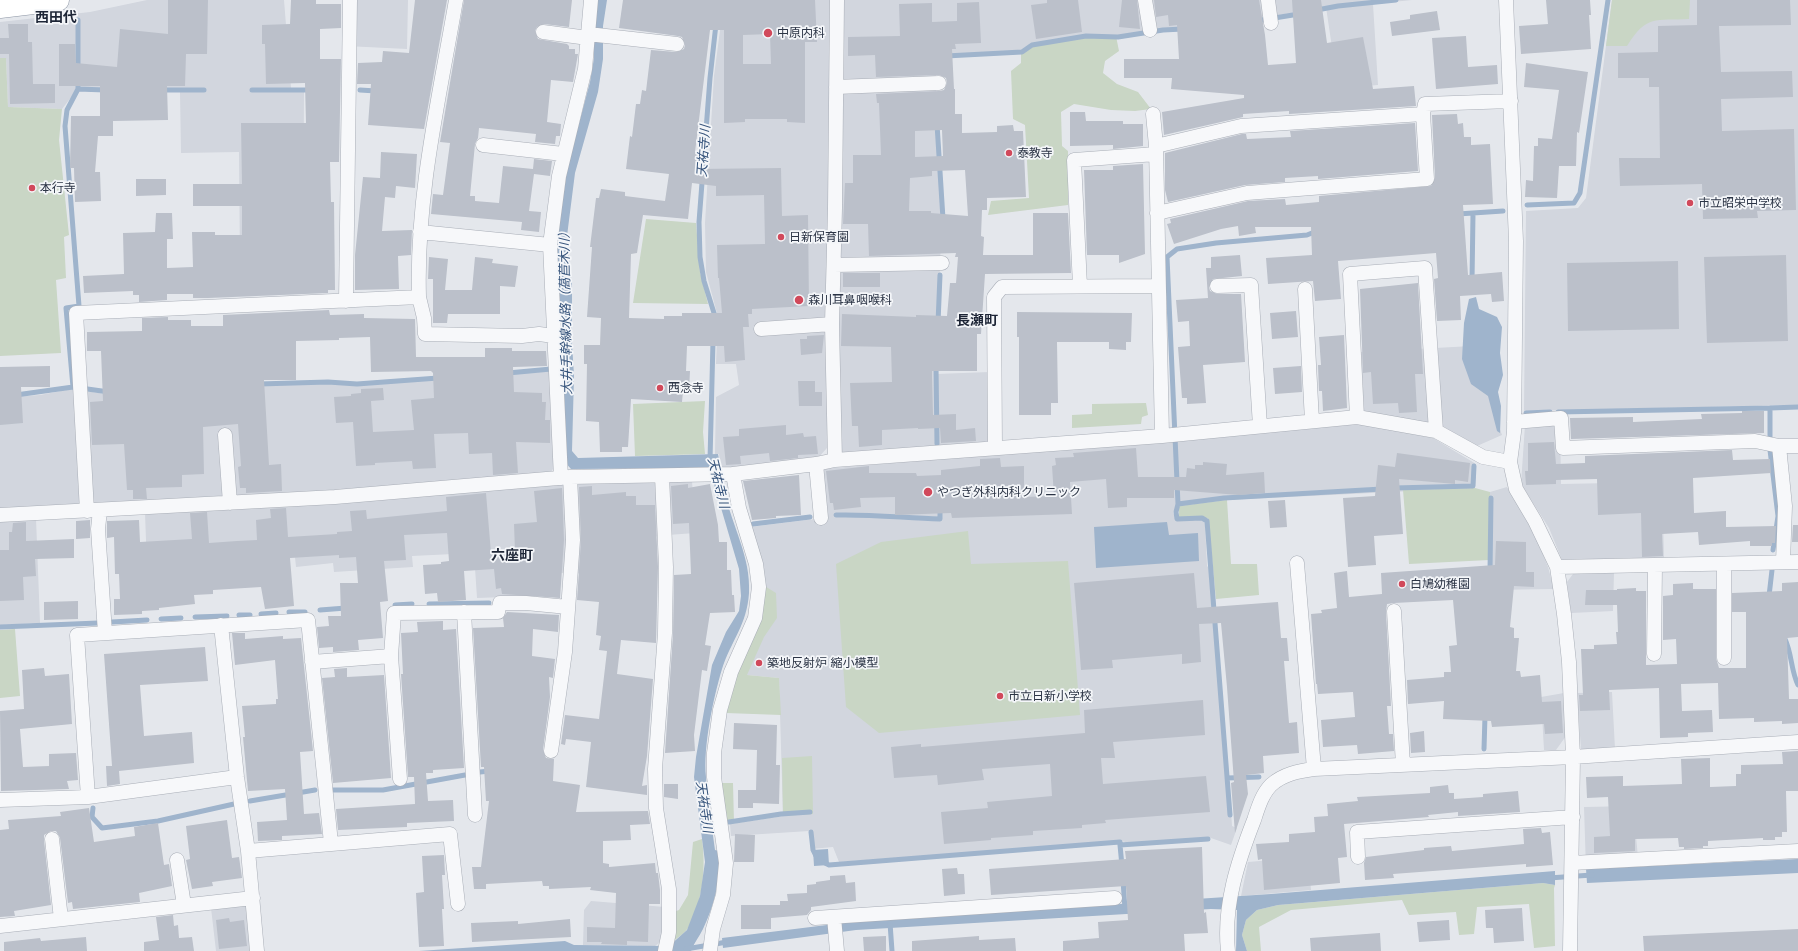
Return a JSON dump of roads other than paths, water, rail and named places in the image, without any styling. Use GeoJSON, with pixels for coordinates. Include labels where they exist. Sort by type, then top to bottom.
{"type":"FeatureCollection","features":[{"type":"Feature","properties":{"kind":"highway"},"geometry":{"type":"LineString","coordinates":[[0,6],[58,0]]}},
{"type":"Feature","properties":{"kind":"street"},"geometry":{"type":"LineString","coordinates":[[346,301],[350,0]]}},
{"type":"Feature","properties":{"kind":"street"},"geometry":{"type":"LineString","coordinates":[[456,0],[436,101],[423,198],[418,259],[419,297],[424,318],[425,334],[522,336],[539,334],[554,336]]}},
{"type":"Feature","properties":{"kind":"street"},"geometry":{"type":"LineString","coordinates":[[551,751],[565,652],[573,540],[565,478],[554,336],[550,245],[555,198],[563,154],[585,69],[591,0]]}},
{"type":"Feature","properties":{"kind":"street"},"geometry":{"type":"LineString","coordinates":[[835,460],[832,324],[837,0]]}},
{"type":"Feature","properties":{"kind":"street"},"geometry":{"type":"LineString","coordinates":[[1145,0],[1150,30]]}},
{"type":"Feature","properties":{"kind":"street"},"geometry":{"type":"LineString","coordinates":[[1268,0],[1270,19]]}},
{"type":"Feature","properties":{"kind":"street"},"geometry":{"type":"LineString","coordinates":[[1506,0],[1516,242],[1514,422],[1510,462],[1516,489],[1535,521],[1557,567],[1569,662],[1573,757],[1570,951]]}},
{"type":"Feature","properties":{"kind":"street"},"geometry":{"type":"LineString","coordinates":[[543,32],[607,36],[677,44]]}},
{"type":"Feature","properties":{"kind":"street"},"geometry":{"type":"LineString","coordinates":[[836,87],[937,83]]}},
{"type":"Feature","properties":{"kind":"street"},"geometry":{"type":"LineString","coordinates":[[1157,213],[1247,193],[1427,179],[1423,114],[1425,104],[1511,101]]}},
{"type":"Feature","properties":{"kind":"street"},"geometry":{"type":"LineString","coordinates":[[1153,114],[1156,150],[1158,286],[1170,435]]}},
{"type":"Feature","properties":{"kind":"street"},"geometry":{"type":"LineString","coordinates":[[1080,286],[1074,160],[1156,150],[1241,126],[1423,114]]}},
{"type":"Feature","properties":{"kind":"street"},"geometry":{"type":"LineString","coordinates":[[483,144],[563,154]]}},
{"type":"Feature","properties":{"kind":"street"},"geometry":{"type":"LineString","coordinates":[[420,232],[550,245]]}},
{"type":"Feature","properties":{"kind":"street"},"geometry":{"type":"LineString","coordinates":[[834,265],[942,263]]}},
{"type":"Feature","properties":{"kind":"street"},"geometry":{"type":"LineString","coordinates":[[1357,417],[1350,274],[1425,268],[1436,431]]}},
{"type":"Feature","properties":{"kind":"street"},"geometry":{"type":"LineString","coordinates":[[1217,286],[1251,285],[1260,426]]}},
{"type":"Feature","properties":{"kind":"street"},"geometry":{"type":"LineString","coordinates":[[995,448],[994,297],[1002,287],[1158,286]]}},
{"type":"Feature","properties":{"kind":"street"},"geometry":{"type":"LineString","coordinates":[[1305,289],[1312,421]]}},
{"type":"Feature","properties":{"kind":"street"},"geometry":{"type":"LineString","coordinates":[[105,633],[98,529],[94,510],[80,388],[76,313],[419,297]]}},
{"type":"Feature","properties":{"kind":"street"},"geometry":{"type":"LineString","coordinates":[[761,329],[832,324]]}},
{"type":"Feature","properties":{"kind":"street"},"geometry":{"type":"LineString","coordinates":[[0,515],[335,497],[565,478],[722,474],[816,464],[835,460],[1170,435],[1357,417],[1436,431],[1483,457],[1510,462]]}},
{"type":"Feature","properties":{"kind":"street"},"geometry":{"type":"LineString","coordinates":[[1514,422],[1561,418],[1563,448],[1755,441],[1773,445],[1798,446]]}},
{"type":"Feature","properties":{"kind":"street"},"geometry":{"type":"LineString","coordinates":[[225,435],[230,503]]}},
{"type":"Feature","properties":{"kind":"street"},"geometry":{"type":"LineString","coordinates":[[1773,445],[1785,506],[1783,562]]}},
{"type":"Feature","properties":{"kind":"street"},"geometry":{"type":"LineString","coordinates":[[816,464],[821,518]]}},
{"type":"Feature","properties":{"kind":"street"},"geometry":{"type":"LineString","coordinates":[[710,951],[713,929],[723,895],[726,863],[714,777],[714,753],[720,710],[724,694],[731,672],[755,618],[759,587],[756,564],[738,508],[722,474]]}},
{"type":"Feature","properties":{"kind":"street"},"geometry":{"type":"LineString","coordinates":[[662,476],[666,567],[665,633],[659,698],[655,785],[656,808],[669,889],[669,932],[665,948]]}},
{"type":"Feature","properties":{"kind":"street"},"geometry":{"type":"LineString","coordinates":[[1557,567],[1798,562]]}},
{"type":"Feature","properties":{"kind":"street"},"geometry":{"type":"LineString","coordinates":[[1297,563],[1314,769]]}},
{"type":"Feature","properties":{"kind":"street"},"geometry":{"type":"LineString","coordinates":[[1724,564],[1724,658]]}},
{"type":"Feature","properties":{"kind":"street"},"geometry":{"type":"LineString","coordinates":[[1654,654],[1655,565]]}},
{"type":"Feature","properties":{"kind":"street"},"geometry":{"type":"LineString","coordinates":[[400,780],[391,656],[394,613],[498,612],[500,603],[526,603],[568,607]]}},
{"type":"Feature","properties":{"kind":"street"},"geometry":{"type":"LineString","coordinates":[[1394,611],[1403,765]]}},
{"type":"Feature","properties":{"kind":"street"},"geometry":{"type":"LineString","coordinates":[[464,612],[475,815]]}},
{"type":"Feature","properties":{"kind":"street"},"geometry":{"type":"LineString","coordinates":[[88,797],[77,635],[308,620],[331,843]]}},
{"type":"Feature","properties":{"kind":"street"},"geometry":{"type":"LineString","coordinates":[[221,625],[237,777],[254,898],[257,951]]}},
{"type":"Feature","properties":{"kind":"street"},"geometry":{"type":"LineString","coordinates":[[312,662],[391,656]]}},
{"type":"Feature","properties":{"kind":"street"},"geometry":{"type":"LineString","coordinates":[[1228,951],[1228,913],[1242,852],[1263,795],[1272,784],[1291,773],[1314,769],[1573,757],[1798,742]]}},
{"type":"Feature","properties":{"kind":"street"},"geometry":{"type":"LineString","coordinates":[[0,800],[88,797],[237,777]]}},
{"type":"Feature","properties":{"kind":"street"},"geometry":{"type":"LineString","coordinates":[[1358,857],[1357,832],[1573,817]]}},
{"type":"Feature","properties":{"kind":"street"},"geometry":{"type":"LineString","coordinates":[[248,851],[450,834],[458,904]]}},
{"type":"Feature","properties":{"kind":"street"},"geometry":{"type":"LineString","coordinates":[[52,839],[61,919]]}},
{"type":"Feature","properties":{"kind":"street"},"geometry":{"type":"LineString","coordinates":[[1572,865],[1798,851]]}},
{"type":"Feature","properties":{"kind":"street"},"geometry":{"type":"LineString","coordinates":[[177,860],[184,905]]}},
{"type":"Feature","properties":{"kind":"street"},"geometry":{"type":"LineString","coordinates":[[0,926],[254,898]]}},
{"type":"Feature","properties":{"kind":"street"},"geometry":{"type":"LineString","coordinates":[[815,918],[1115,898]]}},
{"type":"Feature","properties":{"kind":"street"},"geometry":{"type":"LineString","coordinates":[[834,917],[837,951]]}},
{"type":"Feature","properties":{"kind":"water","name":"大井手幹線水路（萵苣木川）"},"geometry":{"type":"Polygon","coordinates":[[[596,0],[607,0],[603,26],[603,59],[598,92],[575,173],[567,236],[572,287],[572,343],[574,376],[572,451],[578,458],[718,454],[728,505],[747,567],[749,593],[748,604],[742,624],[722,669],[715,694],[707,738],[705,765],[707,795],[715,850],[719,851],[718,881],[711,910],[691,951],[419,951],[565,941],[574,945],[669,946],[687,930],[700,896],[705,862],[694,777],[696,757],[712,665],[726,632],[739,611],[741,596],[739,569],[711,474],[708,468],[571,469],[563,460],[557,244],[567,169],[590,82],[594,58],[593,20],[596,0]]]}},
{"type":"Feature","properties":{"kind":"water"},"geometry":{"type":"Polygon","coordinates":[[[1476,297],[1479,309],[1497,317],[1502,327],[1500,353],[1503,375],[1498,392],[1501,406],[1500,433],[1497,431],[1488,396],[1471,384],[1462,359],[1464,323],[1469,299],[1476,297]]]}},
{"type":"Feature","properties":{"kind":"water"},"geometry":{"type":"Polygon","coordinates":[[[1167,522],[1169,535],[1198,533],[1199,561],[1096,568],[1094,527],[1167,522]]]}},
{"type":"Feature","properties":{"kind":"water"},"geometry":{"type":"Polygon","coordinates":[[[828,849],[829,865],[814,866],[813,850],[828,849]]]}},
{"type":"Feature","properties":{"kind":"water"},"geometry":{"type":"Polygon","coordinates":[[[1798,859],[1798,873],[1587,883],[1586,869],[1798,859]]]}},
{"type":"Feature","properties":{"kind":"water"},"geometry":{"type":"Polygon","coordinates":[[[1555,871],[1555,885],[1543,883],[1278,905],[1257,910],[1246,920],[1242,935],[1247,951],[1236,951],[1237,910],[1211,909],[856,930],[723,948],[722,938],[851,922],[1271,894],[1555,871]]]}},
{"type":"Feature","properties":{"kind":"waterway"},"geometry":{"type":"LineString","coordinates":[[1317,10],[1338,6],[1396,0]]}},
{"type":"Feature","properties":{"kind":"waterway"},"geometry":{"type":"LineString","coordinates":[[1527,205],[1574,203],[1580,193],[1608,0]]}},
{"type":"Feature","properties":{"kind":"waterway"},"geometry":{"type":"LineString","coordinates":[[1256,21],[1299,14]]}},
{"type":"Feature","properties":{"kind":"waterway"},"geometry":{"type":"LineString","coordinates":[[78,20],[78,68]]}},
{"type":"Feature","properties":{"kind":"waterway","name":"天祐寺川"},"geometry":{"type":"LineString","coordinates":[[714,319],[714,313],[704,281],[700,257],[699,222],[710,78],[716,24]]}},
{"type":"Feature","properties":{"kind":"waterway"},"geometry":{"type":"LineString","coordinates":[[946,56],[1022,52],[1032,45],[1086,36],[1118,37],[1163,30],[1183,29]]}},
{"type":"Feature","properties":{"kind":"waterway"},"geometry":{"type":"LineString","coordinates":[[73,387],[66,308],[79,306],[65,126],[67,110],[78,89],[78,80]]}},
{"type":"Feature","properties":{"kind":"waterway"},"geometry":{"type":"LineString","coordinates":[[78,89],[105,90]]}},
{"type":"Feature","properties":{"kind":"waterway"},"geometry":{"type":"LineString","coordinates":[[167,90],[204,90]]}},
{"type":"Feature","properties":{"kind":"waterway"},"geometry":{"type":"LineString","coordinates":[[252,90],[312,90]]}},
{"type":"Feature","properties":{"kind":"waterway"},"geometry":{"type":"LineString","coordinates":[[360,90],[376,91]]}},
{"type":"Feature","properties":{"kind":"waterway"},"geometry":{"type":"LineString","coordinates":[[937,124],[943,219]]}},
{"type":"Feature","properties":{"kind":"waterway"},"geometry":{"type":"LineString","coordinates":[[1458,214],[1503,211]]}},
{"type":"Feature","properties":{"kind":"waterway"},"geometry":{"type":"LineString","coordinates":[[1472,281],[1473,214]]}},
{"type":"Feature","properties":{"kind":"waterway"},"geometry":{"type":"LineString","coordinates":[[1230,815],[1207,521],[1202,518],[1177,519],[1176,512],[1178,504],[1167,257],[1177,249],[1216,243],[1307,235],[1317,231]]}},
{"type":"Feature","properties":{"kind":"waterway"},"geometry":{"type":"LineString","coordinates":[[938,323],[940,275]]}},
{"type":"Feature","properties":{"kind":"waterway","name":"天祐寺川"},"geometry":{"type":"LineString","coordinates":[[710,460],[713,341]]}},
{"type":"Feature","properties":{"kind":"waterway"},"geometry":{"type":"LineString","coordinates":[[936,365],[937,444]]}},
{"type":"Feature","properties":{"kind":"waterway"},"geometry":{"type":"LineString","coordinates":[[508,373],[551,369]]}},
{"type":"Feature","properties":{"kind":"waterway"},"geometry":{"type":"LineString","coordinates":[[259,384],[328,382],[357,384],[438,378]]}},
{"type":"Feature","properties":{"kind":"waterway"},"geometry":{"type":"LineString","coordinates":[[16,395],[73,387],[109,392]]}},
{"type":"Feature","properties":{"kind":"waterway"},"geometry":{"type":"LineString","coordinates":[[1770,408],[1798,407]]}},
{"type":"Feature","properties":{"kind":"waterway"},"geometry":{"type":"LineString","coordinates":[[1558,412],[1770,408],[1770,450],[1778,516],[1773,550]]}},
{"type":"Feature","properties":{"kind":"waterway"},"geometry":{"type":"LineString","coordinates":[[1526,413],[1550,412]]}},
{"type":"Feature","properties":{"kind":"waterway"},"geometry":{"type":"LineString","coordinates":[[1394,488],[1473,486],[1474,466]]}},
{"type":"Feature","properties":{"kind":"waterway"},"geometry":{"type":"LineString","coordinates":[[1178,504],[1224,498],[1382,489]]}},
{"type":"Feature","properties":{"kind":"waterway"},"geometry":{"type":"LineString","coordinates":[[1490,572],[1491,498]]}},
{"type":"Feature","properties":{"kind":"waterway"},"geometry":{"type":"LineString","coordinates":[[836,515],[940,519],[940,508]]}},
{"type":"Feature","properties":{"kind":"waterway"},"geometry":{"type":"LineString","coordinates":[[753,524],[810,517]]}},
{"type":"Feature","properties":{"kind":"waterway"},"geometry":{"type":"LineString","coordinates":[[1769,596],[1772,570]]}},
{"type":"Feature","properties":{"kind":"waterway"},"geometry":{"type":"LineString","coordinates":[[429,604],[489,603]]}},
{"type":"Feature","properties":{"kind":"waterway"},"geometry":{"type":"LineString","coordinates":[[395,605],[412,604]]}},
{"type":"Feature","properties":{"kind":"waterway"},"geometry":{"type":"LineString","coordinates":[[320,610],[346,608]]}},
{"type":"Feature","properties":{"kind":"waterway"},"geometry":{"type":"LineString","coordinates":[[289,612],[305,612]]}},
{"type":"Feature","properties":{"kind":"waterway"},"geometry":{"type":"LineString","coordinates":[[261,614],[276,613]]}},
{"type":"Feature","properties":{"kind":"waterway"},"geometry":{"type":"LineString","coordinates":[[239,615],[250,615]]}},
{"type":"Feature","properties":{"kind":"waterway"},"geometry":{"type":"LineString","coordinates":[[195,617],[227,616]]}},
{"type":"Feature","properties":{"kind":"waterway"},"geometry":{"type":"LineString","coordinates":[[161,619],[181,618]]}},
{"type":"Feature","properties":{"kind":"waterway"},"geometry":{"type":"LineString","coordinates":[[112,622],[147,620]]}},
{"type":"Feature","properties":{"kind":"waterway"},"geometry":{"type":"LineString","coordinates":[[0,627],[98,623]]}},
{"type":"Feature","properties":{"kind":"waterway"},"geometry":{"type":"LineString","coordinates":[[1785,639],[1798,685]]}},
{"type":"Feature","properties":{"kind":"waterway"},"geometry":{"type":"LineString","coordinates":[[1484,749],[1485,716]]}},
{"type":"Feature","properties":{"kind":"waterway"},"geometry":{"type":"LineString","coordinates":[[480,772],[490,771]]}},
{"type":"Feature","properties":{"kind":"waterway"},"geometry":{"type":"LineString","coordinates":[[333,790],[383,790],[465,775]]}},
{"type":"Feature","properties":{"kind":"waterway"},"geometry":{"type":"LineString","coordinates":[[1227,778],[1259,777]]}},
{"type":"Feature","properties":{"kind":"waterway"},"geometry":{"type":"LineString","coordinates":[[250,801],[315,790]]}},
{"type":"Feature","properties":{"kind":"waterway"},"geometry":{"type":"LineString","coordinates":[[93,808],[92,817],[102,828],[158,821],[234,804]]}},
{"type":"Feature","properties":{"kind":"waterway"},"geometry":{"type":"LineString","coordinates":[[729,822],[781,814],[810,812]]}},
{"type":"Feature","properties":{"kind":"waterway"},"geometry":{"type":"LineString","coordinates":[[811,832],[813,850],[816,856]]}},
{"type":"Feature","properties":{"kind":"waterway"},"geometry":{"type":"LineString","coordinates":[[823,862],[829,865],[1120,842],[1120,845],[1208,839]]}},
{"type":"Feature","properties":{"kind":"waterway"},"geometry":{"type":"LineString","coordinates":[[1120,845],[1122,866]]}},
{"type":"Feature","properties":{"kind":"waterway"},"geometry":{"type":"LineString","coordinates":[[1549,878],[1592,875]]}},
{"type":"Feature","properties":{"kind":"waterway"},"geometry":{"type":"LineString","coordinates":[[1123,880],[1125,909]]}},
{"type":"Feature","properties":{"kind":"waterway"},"geometry":{"type":"LineString","coordinates":[[890,923],[892,951]]}},
{"type":"Feature","properties":{"kind":"waterway"},"geometry":{"type":"LineString","coordinates":[[686,949],[727,942]]}},
{"type":"Feature","properties":{"kind":"place","name":"中原内科"},"geometry":{"type":"Point","coordinates":[768,33]}},
{"type":"Feature","properties":{"kind":"place","name":"泰教寺"},"geometry":{"type":"Point","coordinates":[1009,153]}},
{"type":"Feature","properties":{"kind":"place","name":"本行寺"},"geometry":{"type":"Point","coordinates":[32,188]}},
{"type":"Feature","properties":{"kind":"place","name":"市立昭栄中学校"},"geometry":{"type":"Point","coordinates":[1690,203]}},
{"type":"Feature","properties":{"kind":"place","name":"日新保育園"},"geometry":{"type":"Point","coordinates":[781,237]}},
{"type":"Feature","properties":{"kind":"place","name":"森川耳鼻咽喉科"},"geometry":{"type":"Point","coordinates":[799,300]}},
{"type":"Feature","properties":{"kind":"place","name":"西念寺"},"geometry":{"type":"Point","coordinates":[660,388]}},
{"type":"Feature","properties":{"kind":"place","name":"やつぎ外科内科クリニック"},"geometry":{"type":"Point","coordinates":[928,492]}},
{"type":"Feature","properties":{"kind":"place","name":"白鳩幼稚園"},"geometry":{"type":"Point","coordinates":[1402,584]}},
{"type":"Feature","properties":{"kind":"place","name":"築地反射炉 縮小模型"},"geometry":{"type":"Point","coordinates":[759,663]}},
{"type":"Feature","properties":{"kind":"place","name":"市立日新小学校"},"geometry":{"type":"Point","coordinates":[1000,696]}},
{"type":"Feature","properties":{"kind":"district","name":"西田代"},"geometry":{"type":"Point","coordinates":[56,18]}},
{"type":"Feature","properties":{"kind":"district","name":"長瀬町"},"geometry":{"type":"Point","coordinates":[977,321]}},
{"type":"Feature","properties":{"kind":"district","name":"六座町"},"geometry":{"type":"Point","coordinates":[512,556]}}]}
